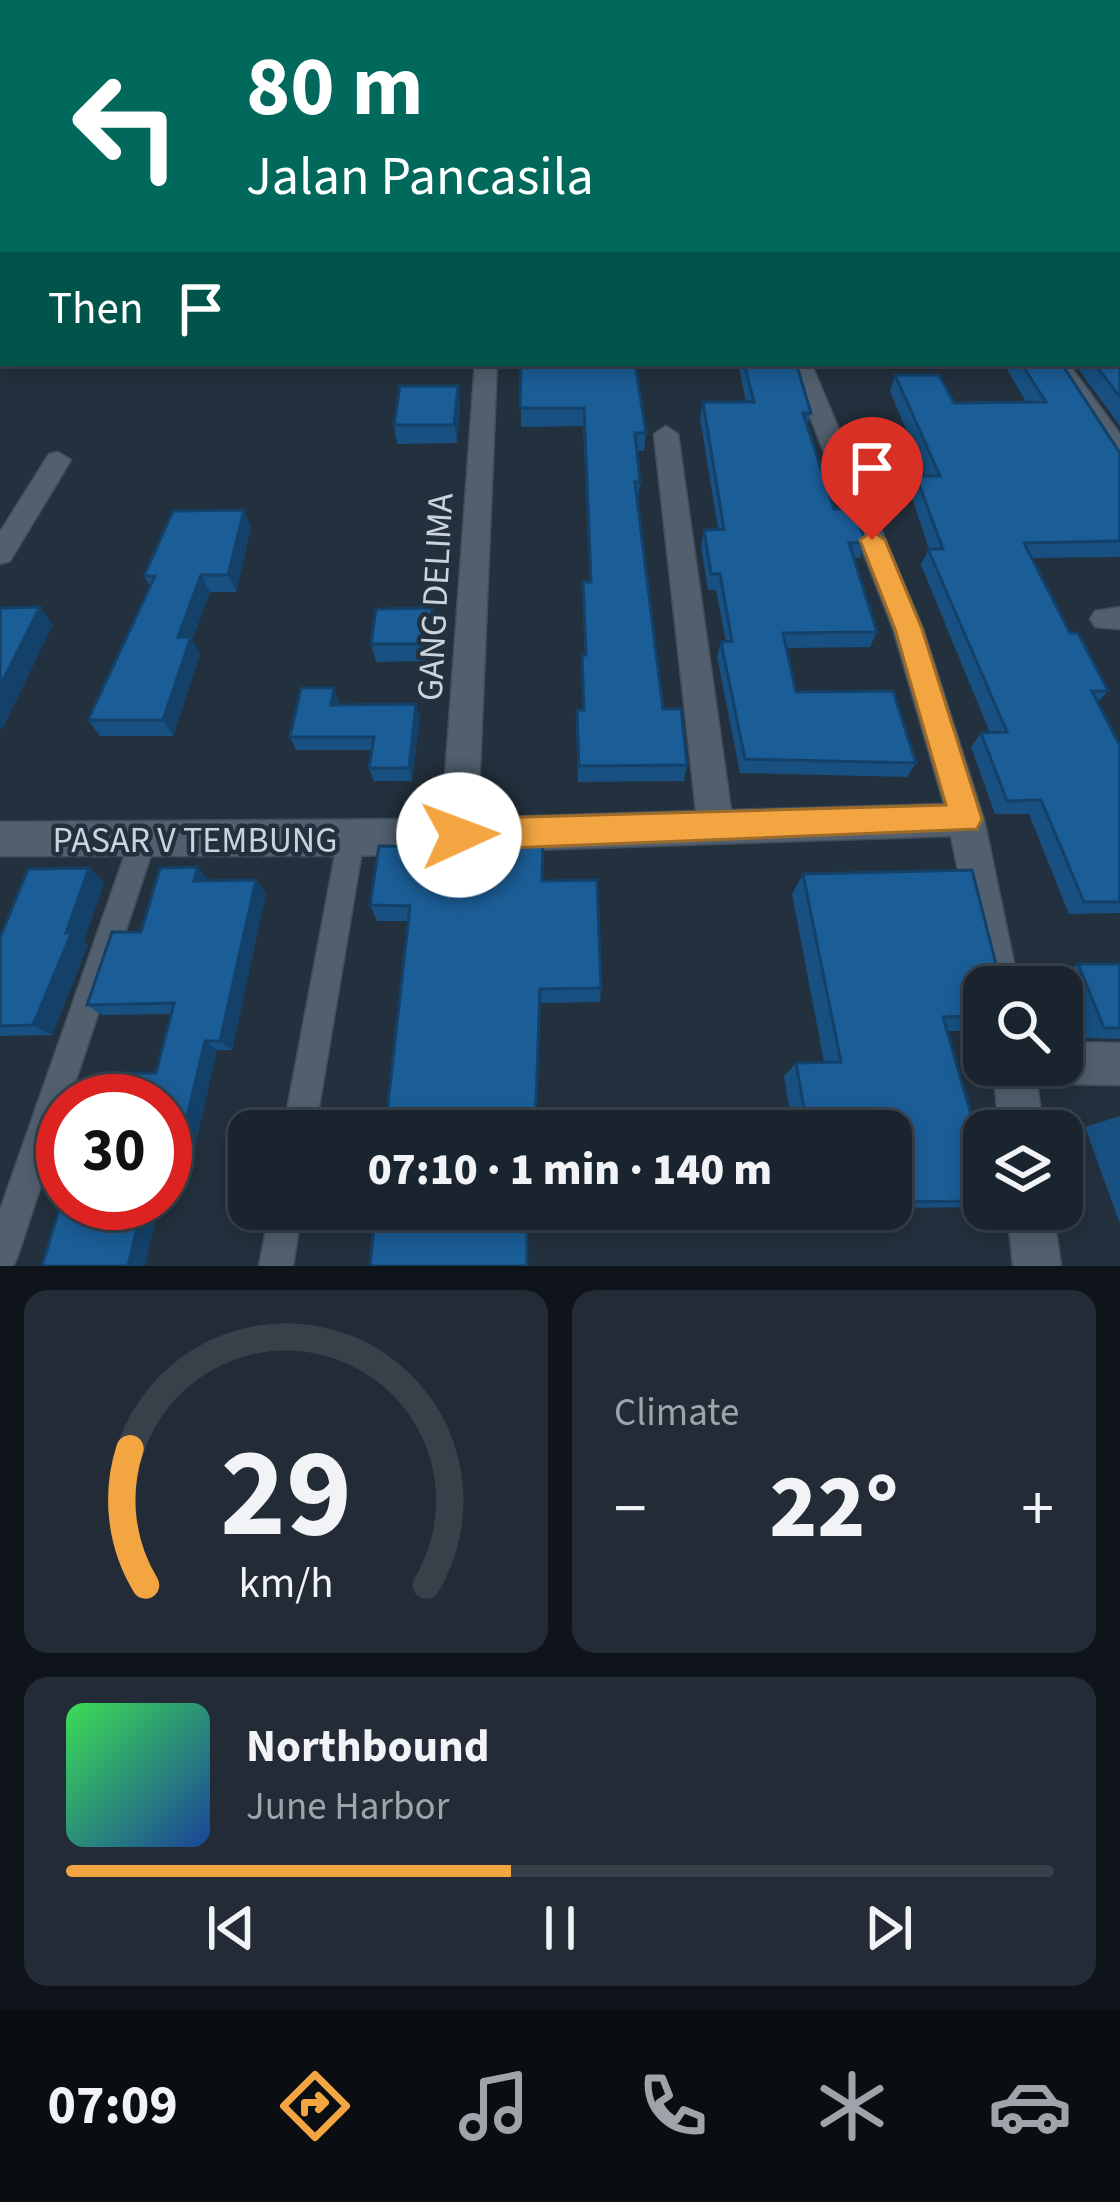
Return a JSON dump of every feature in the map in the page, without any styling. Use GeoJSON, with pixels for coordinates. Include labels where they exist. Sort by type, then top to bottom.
{"type":"FeatureCollection","features":[{"type":"Feature","properties":{"kind":"street","name":"GANG DELIMA"},"geometry":{"type":"LineString","coordinates":[[459,835],[486,366]]}},
{"type":"Feature","properties":{"kind":"street"},"geometry":{"type":"LineString","coordinates":[[801,366],[908,629],[966,819],[995,966]]}},
{"type":"Feature","properties":{"kind":"street"},"geometry":{"type":"LineString","coordinates":[[1059,366],[1120,452]]}},
{"type":"Feature","properties":{"kind":"street"},"geometry":{"type":"LineString","coordinates":[[666,434],[715,825]]}},
{"type":"Feature","properties":{"kind":"street"},"geometry":{"type":"LineString","coordinates":[[0,554],[58,460]]}},
{"type":"Feature","properties":{"kind":"street","name":"PASAR V TEMBUNG"},"geometry":{"type":"LineString","coordinates":[[0,839],[351,839],[966,819]]}},
{"type":"Feature","properties":{"kind":"street"},"geometry":{"type":"LineString","coordinates":[[1083,1063],[1120,1064]]}},
{"type":"Feature","properties":{"kind":"street"},"geometry":{"type":"LineString","coordinates":[[1033,1230],[1037,1266]]}},
{"type":"Feature","properties":{"kind":"lane"},"geometry":{"type":"LineString","coordinates":[[303,1110],[351,839]]}},
{"type":"Feature","properties":{"kind":"lane"},"geometry":{"type":"LineString","coordinates":[[0,1258],[142,840]]}},
{"type":"Feature","properties":{"kind":"lane"},"geometry":{"type":"LineString","coordinates":[[276,1266],[282,1230]]}},
{"type":"Feature","properties":{"kind":"building"},"geometry":{"type":"Polygon","coordinates":[[[521,366],[635,366],[646,433],[635,433],[640,482],[635,482],[663,709],[681,709],[687,765],[579,766],[577,710],[584,710],[582,655],[586,655],[583,582],[591,582],[584,408],[520,408],[521,366]]]}},
{"type":"Feature","properties":{"kind":"building"},"geometry":{"type":"Polygon","coordinates":[[[745,366],[797,366],[811,413],[803,413],[834,509],[853,509],[866,542],[849,543],[877,632],[783,633],[796,692],[893,691],[916,763],[745,759],[721,642],[732,641],[720,574],[711,574],[704,530],[724,529],[703,402],[754,402],[745,366]]]}},
{"type":"Feature","properties":{"kind":"building"},"geometry":{"type":"Polygon","coordinates":[[[1023,366],[1063,366],[1120,453],[1120,541],[1024,543],[1070,633],[1078,633],[1108,691],[1092,691],[1120,746],[1120,902],[1084,902],[1041,800],[1007,801],[981,733],[1007,732],[928,549],[943,549],[916,476],[940,476],[895,375],[939,375],[954,403],[1046,402],[1023,366]]]}},
{"type":"Feature","properties":{"kind":"building"},"geometry":{"type":"Polygon","coordinates":[[[1096,366],[1120,366],[1120,397],[1096,366]]]}},
{"type":"Feature","properties":{"kind":"building"},"geometry":{"type":"Polygon","coordinates":[[[400,386],[458,386],[454,425],[394,425],[400,386]]]}},
{"type":"Feature","properties":{"kind":"building"},"geometry":{"type":"Polygon","coordinates":[[[244,510],[228,575],[201,575],[178,637],[191,637],[163,720],[88,720],[155,576],[144,576],[173,511],[244,510]]]}},
{"type":"Feature","properties":{"kind":"building"},"geometry":{"type":"Polygon","coordinates":[[[40,607],[0,686],[0,608],[40,607]]]}},
{"type":"Feature","properties":{"kind":"building"},"geometry":{"type":"Polygon","coordinates":[[[432,608],[428,644],[371,644],[376,609],[432,608]]]}},
{"type":"Feature","properties":{"kind":"building"},"geometry":{"type":"Polygon","coordinates":[[[301,688],[334,688],[331,705],[416,704],[409,768],[369,768],[374,737],[290,737],[301,688]]]}},
{"type":"Feature","properties":{"kind":"building"},"geometry":{"type":"Polygon","coordinates":[[[543,837],[542,881],[597,880],[601,988],[540,989],[536,1110],[387,1110],[410,906],[370,905],[379,846],[489,848],[490,839],[543,837]]]}},
{"type":"Feature","properties":{"kind":"building"},"geometry":{"type":"Polygon","coordinates":[[[198,867],[194,881],[256,880],[220,1041],[205,1041],[192,1096],[192,1074],[115,1074],[156,1073],[174,1003],[87,1005],[112,932],[141,932],[160,868],[198,867]]]}},
{"type":"Feature","properties":{"kind":"building"},"geometry":{"type":"Polygon","coordinates":[[[89,868],[66,933],[72,932],[33,1025],[0,1026],[0,938],[28,869],[89,868]]]}},
{"type":"Feature","properties":{"kind":"building"},"geometry":{"type":"Polygon","coordinates":[[[972,870],[996,966],[963,966],[963,1017],[943,1017],[970,1110],[963,1110],[963,1201],[912,1202],[912,1110],[804,1110],[796,1063],[841,1062],[803,874],[972,870]]]}},
{"type":"Feature","properties":{"kind":"building"},"geometry":{"type":"Polygon","coordinates":[[[1120,964],[1120,1028],[1104,1028],[1083,966],[1079,966],[1120,964]]]}},
{"type":"Feature","properties":{"kind":"building"},"geometry":{"type":"Polygon","coordinates":[[[53,1230],[137,1230],[128,1266],[42,1266],[53,1230]]]}},
{"type":"Feature","properties":{"kind":"building"},"geometry":{"type":"Polygon","coordinates":[[[374,1230],[527,1231],[527,1266],[370,1266],[374,1230]]]}},
{"type":"Feature","properties":{"kind":"route"},"geometry":{"type":"LineString","coordinates":[[459,835],[966,819],[908,629],[872,540]]}}]}
